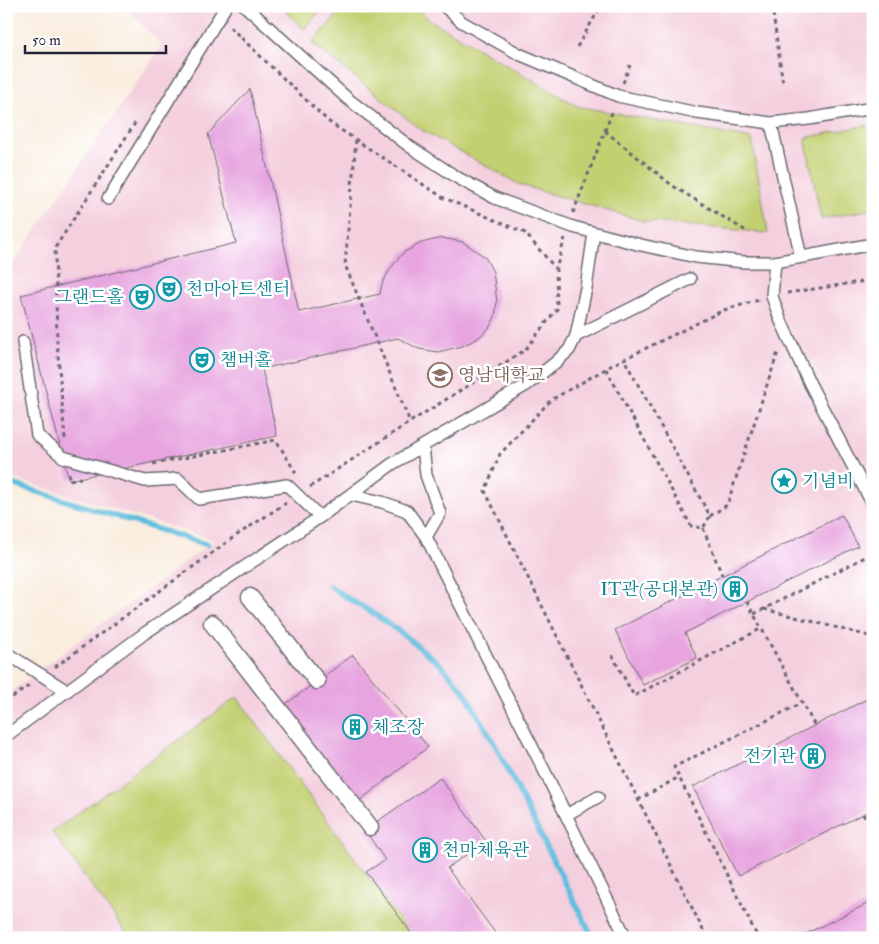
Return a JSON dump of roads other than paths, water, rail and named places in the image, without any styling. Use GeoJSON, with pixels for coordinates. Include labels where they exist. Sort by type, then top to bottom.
{"type":"FeatureCollection","features":[{"type":"Feature","properties":{"kind":"street"},"geometry":{"type":"LineString","coordinates":[[250,597],[317,682]]}},
{"type":"Feature","properties":{"kind":"street"},"geometry":{"type":"LineString","coordinates":[[212,623],[370,827]]}},
{"type":"Feature","properties":{"kind":"lane"},"geometry":{"type":"LineString","coordinates":[[108,199],[226,6]]}},
{"type":"Feature","properties":{"kind":"lane"},"geometry":{"type":"LineString","coordinates":[[245,6],[348,99],[409,146],[458,178],[495,198],[569,226],[696,257],[744,262],[775,262],[873,244]]}},
{"type":"Feature","properties":{"kind":"lane"},"geometry":{"type":"LineString","coordinates":[[444,6],[462,22],[519,54],[618,96],[698,113],[771,123],[809,119],[873,108]]}},
{"type":"Feature","properties":{"kind":"lane"},"geometry":{"type":"LineString","coordinates":[[771,123],[801,257]]}},
{"type":"Feature","properties":{"kind":"lane"},"geometry":{"type":"LineString","coordinates":[[6,736],[145,633],[320,517],[392,464],[528,384],[556,362],[569,350],[576,336],[586,288],[594,233]]}},
{"type":"Feature","properties":{"kind":"lane"},"geometry":{"type":"LineString","coordinates":[[775,262],[772,296],[783,326],[801,366],[873,505]]}},
{"type":"Feature","properties":{"kind":"lane"},"geometry":{"type":"LineString","coordinates":[[576,336],[690,279]]}},
{"type":"Feature","properties":{"kind":"lane"},"geometry":{"type":"LineString","coordinates":[[23,342],[37,435],[63,457],[144,481],[178,479],[200,499],[287,485],[320,517]]}},
{"type":"Feature","properties":{"kind":"lane"},"geometry":{"type":"LineString","coordinates":[[424,446],[426,475],[440,513],[426,537]]}},
{"type":"Feature","properties":{"kind":"lane"},"geometry":{"type":"LineString","coordinates":[[351,495],[382,502],[407,511],[426,537],[566,814],[626,938]]}},
{"type":"Feature","properties":{"kind":"lane"},"geometry":{"type":"LineString","coordinates":[[6,653],[68,691]]}},
{"type":"Feature","properties":{"kind":"lane"},"geometry":{"type":"LineString","coordinates":[[566,814],[598,797]]}},
{"type":"Feature","properties":{"kind":"waterway"},"geometry":{"type":"LineString","coordinates":[[6,482],[208,545]]}},
{"type":"Feature","properties":{"kind":"waterway"},"geometry":{"type":"LineString","coordinates":[[330,586],[408,638],[441,665],[464,691],[494,743],[593,938]]}},
{"type":"Feature","properties":{"kind":"place","name":"천마아트센터"},"geometry":{"type":"Point","coordinates":[169,289]}},
{"type":"Feature","properties":{"kind":"place","name":"그랜드홀"},"geometry":{"type":"Point","coordinates":[142,297]}},
{"type":"Feature","properties":{"kind":"place","name":"챔버홀"},"geometry":{"type":"Point","coordinates":[202,360]}},
{"type":"Feature","properties":{"kind":"place","name":"영남대학교"},"geometry":{"type":"Point","coordinates":[440,375]}},
{"type":"Feature","properties":{"kind":"place","name":"기념비"},"geometry":{"type":"Point","coordinates":[784,481]}},
{"type":"Feature","properties":{"kind":"place","name":"IT관(공대본관)"},"geometry":{"type":"Point","coordinates":[735,589]}},
{"type":"Feature","properties":{"kind":"place","name":"체조장"},"geometry":{"type":"Point","coordinates":[355,727]}},
{"type":"Feature","properties":{"kind":"place","name":"전기관"},"geometry":{"type":"Point","coordinates":[813,756]}},
{"type":"Feature","properties":{"kind":"place","name":"천마체육관"},"geometry":{"type":"Point","coordinates":[425,850]}}]}
